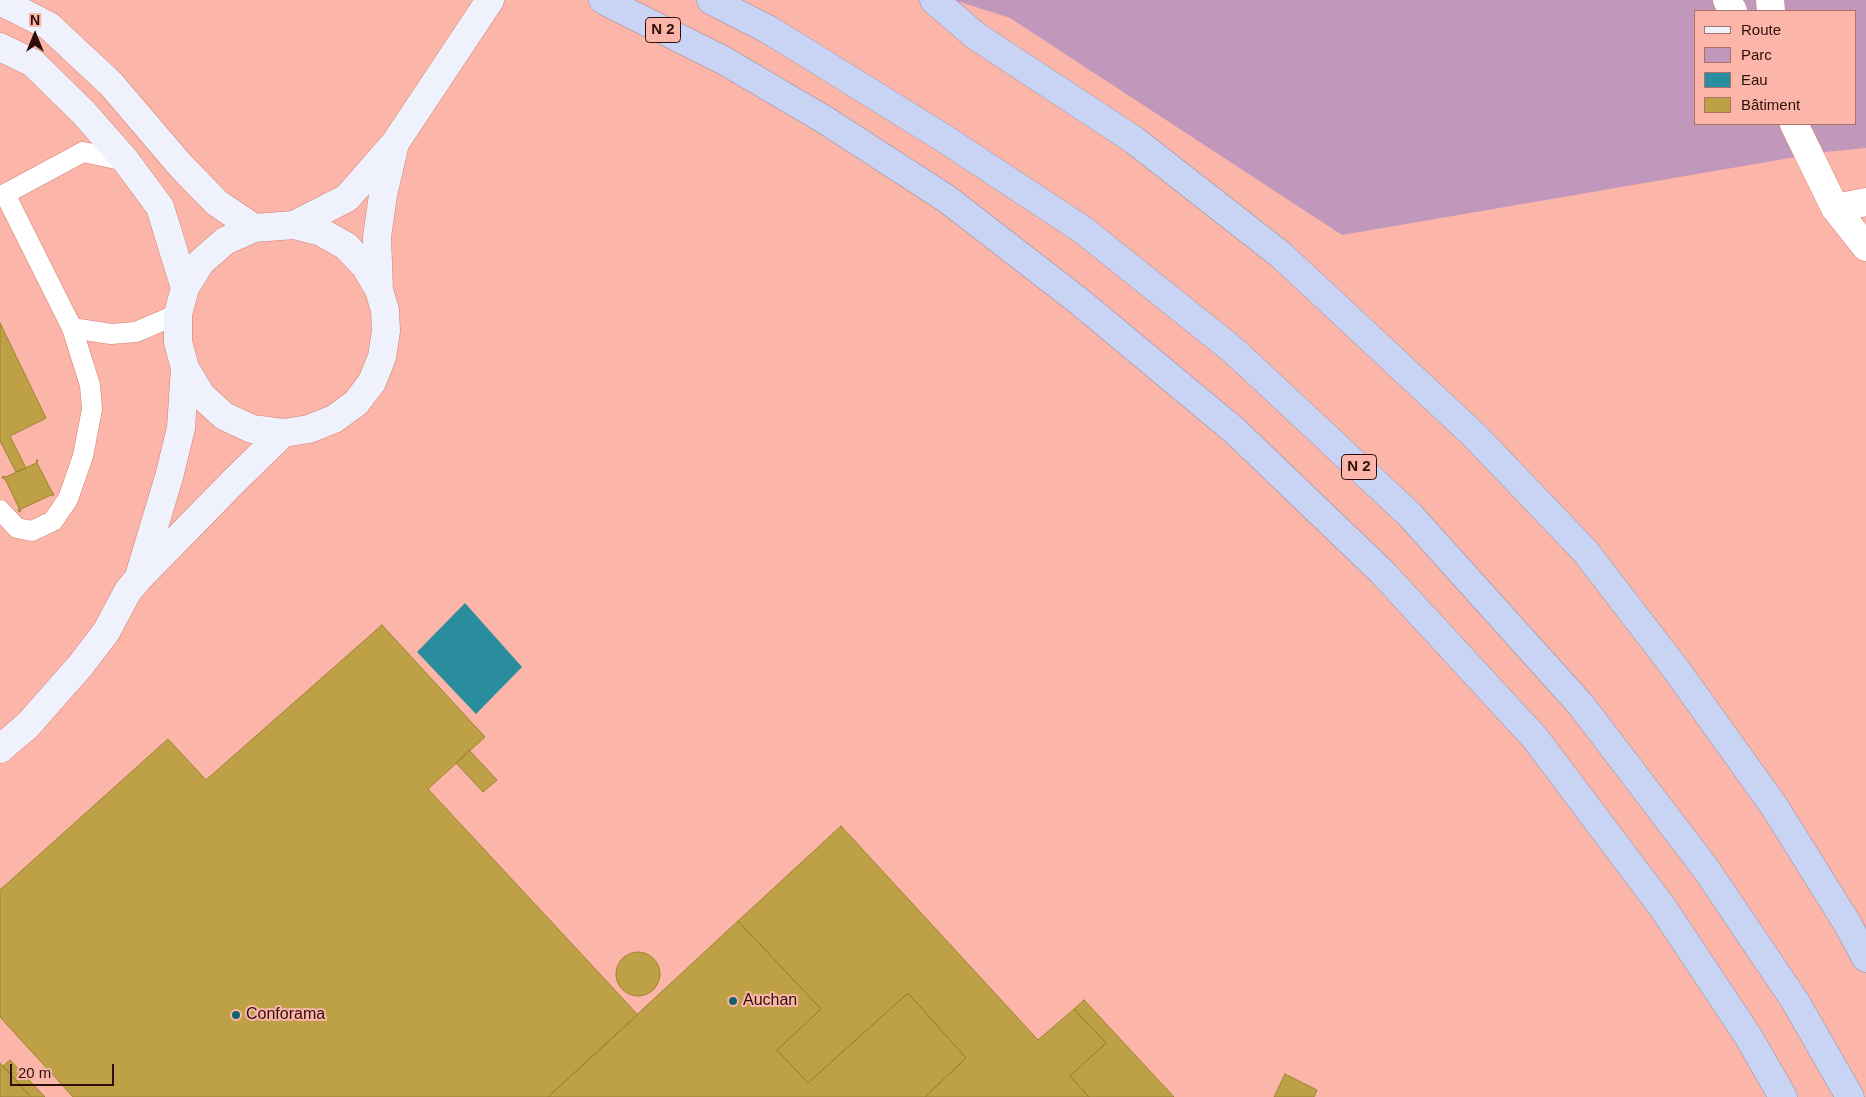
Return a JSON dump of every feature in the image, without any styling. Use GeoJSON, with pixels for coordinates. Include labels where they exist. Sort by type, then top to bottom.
{"type":"FeatureCollection","features":[{"type":"Feature","properties":{"kind":"highway","name":"N 2"},"geometry":{"type":"LineString","coordinates":[[603,0],[731,65],[825,120],[947,200],[1080,302],[1235,431],[1382,572],[1535,738],[1663,908],[1748,1036],[1783,1097]]}},
{"type":"Feature","properties":{"kind":"highway","name":"N 2"},"geometry":{"type":"LineString","coordinates":[[711,0],[771,31],[946,139],[1083,230],[1233,350],[1409,514],[1581,705],[1706,869],[1795,1001],[1850,1097]]}},
{"type":"Feature","properties":{"kind":"highway"},"geometry":{"type":"LineString","coordinates":[[934,0],[976,36],[1134,140],[1281,255],[1480,442],[1586,551],[1675,668],[1774,806],[1847,923],[1866,958]]}},
{"type":"Feature","properties":{"kind":"street"},"geometry":{"type":"LineString","coordinates":[[0,1],[49,26],[111,84],[181,166],[217,204],[254,228]]}},
{"type":"Feature","properties":{"kind":"street"},"geometry":{"type":"LineString","coordinates":[[294,225],[347,198],[394,143],[486,8]]}},
{"type":"Feature","properties":{"kind":"street"},"geometry":{"type":"LineString","coordinates":[[0,46],[33,63],[84,113],[126,161],[160,207],[185,288]]}},
{"type":"Feature","properties":{"kind":"street"},"geometry":{"type":"LineString","coordinates":[[1794,125],[1835,208],[1866,247]]}},
{"type":"Feature","properties":{"kind":"street"},"geometry":{"type":"LineString","coordinates":[[379,290],[377,237],[394,143]]}},
{"type":"Feature","properties":{"kind":"street"},"geometry":{"type":"LineString","coordinates":[[1835,208],[1866,202]]}},
{"type":"Feature","properties":{"kind":"street"},"geometry":{"type":"LineString","coordinates":[[294,225],[321,232],[346,246],[365,266],[379,290],[385,310],[386,331],[382,357],[372,382],[356,403],[334,419],[310,429],[283,433],[252,429],[224,416],[201,395],[185,368],[178,342],[178,314],[185,288],[201,262],[225,241],[254,228],[294,225]]}},
{"type":"Feature","properties":{"kind":"street"},"geometry":{"type":"LineString","coordinates":[[138,579],[169,478],[181,428],[185,368]]}},
{"type":"Feature","properties":{"kind":"street"},"geometry":{"type":"LineString","coordinates":[[0,749],[28,725],[80,666],[106,632],[128,591],[138,579],[232,482],[283,433]]}},
{"type":"Feature","properties":{"kind":"lane"},"geometry":{"type":"LineString","coordinates":[[0,510],[17,528],[32,532],[53,521],[68,499],[83,456],[92,408],[90,385],[72,328],[4,194],[83,152],[126,161]]}},
{"type":"Feature","properties":{"kind":"lane"},"geometry":{"type":"LineString","coordinates":[[72,328],[111,334],[136,332],[178,314]]}},
{"type":"Feature","properties":{"kind":"green space"},"geometry":{"type":"Polygon","coordinates":[[[954,0],[1866,0],[1866,148],[1825,152],[1342,235],[1010,18],[954,0]]]}},
{"type":"Feature","properties":{"kind":"water"},"geometry":{"type":"Polygon","coordinates":[[[465,603],[522,667],[476,714],[417,652],[465,603]]]}},
{"type":"Feature","properties":{"kind":"building"},"geometry":{"type":"Polygon","coordinates":[[[0,323],[46,418],[10,436],[26,468],[16,472],[0,441],[0,323]]]}},
{"type":"Feature","properties":{"kind":"building"},"geometry":{"type":"Polygon","coordinates":[[[37,460],[54,494],[21,509],[20,512],[5,479],[2,478],[36,463],[37,460]]]}},
{"type":"Feature","properties":{"kind":"building"},"geometry":{"type":"Polygon","coordinates":[[[382,625],[485,737],[428,789],[638,1015],[548,1097],[73,1097],[0,1017],[0,890],[168,739],[206,780],[382,625]]]}},
{"type":"Feature","properties":{"kind":"building"},"geometry":{"type":"Polygon","coordinates":[[[469,750],[497,780],[483,792],[456,763],[469,750]]]}},
{"type":"Feature","properties":{"kind":"building"},"geometry":{"type":"Polygon","coordinates":[[[841,826],[1038,1040],[1074,1009],[1106,1043],[1070,1076],[1089,1097],[925,1097],[966,1058],[908,993],[808,1083],[777,1050],[821,1009],[738,921],[841,826]]]}},
{"type":"Feature","properties":{"kind":"building","name":"Auchan"},"geometry":{"type":"Polygon","coordinates":[[[738,921],[821,1009],[777,1050],[808,1083],[908,993],[966,1058],[925,1097],[548,1097],[738,921]]]}},
{"type":"Feature","properties":{"kind":"building"},"geometry":{"type":"Polygon","coordinates":[[[634,952],[642,952],[654,958],[660,974],[654,990],[642,996],[634,996],[622,990],[616,978],[616,970],[622,958],[634,952]]]}},
{"type":"Feature","properties":{"kind":"building"},"geometry":{"type":"Polygon","coordinates":[[[1084,1000],[1174,1097],[1089,1097],[1070,1076],[1106,1043],[1074,1009],[1084,1000]]]}},
{"type":"Feature","properties":{"kind":"building"},"geometry":{"type":"Polygon","coordinates":[[[10,1060],[45,1097],[31,1097],[3,1066],[10,1060]]]}},
{"type":"Feature","properties":{"kind":"building"},"geometry":{"type":"Polygon","coordinates":[[[0,1063],[3,1066],[31,1097],[0,1097],[0,1063]]]}},
{"type":"Feature","properties":{"kind":"building"},"geometry":{"type":"Polygon","coordinates":[[[1285,1074],[1317,1090],[1314,1097],[1274,1097],[1285,1074]]]}},
{"type":"Feature","properties":{"kind":"place","name":"Auchan"},"geometry":{"type":"Point","coordinates":[733,1001]}},
{"type":"Feature","properties":{"kind":"place","name":"Conforama"},"geometry":{"type":"Point","coordinates":[236,1015]}}]}
